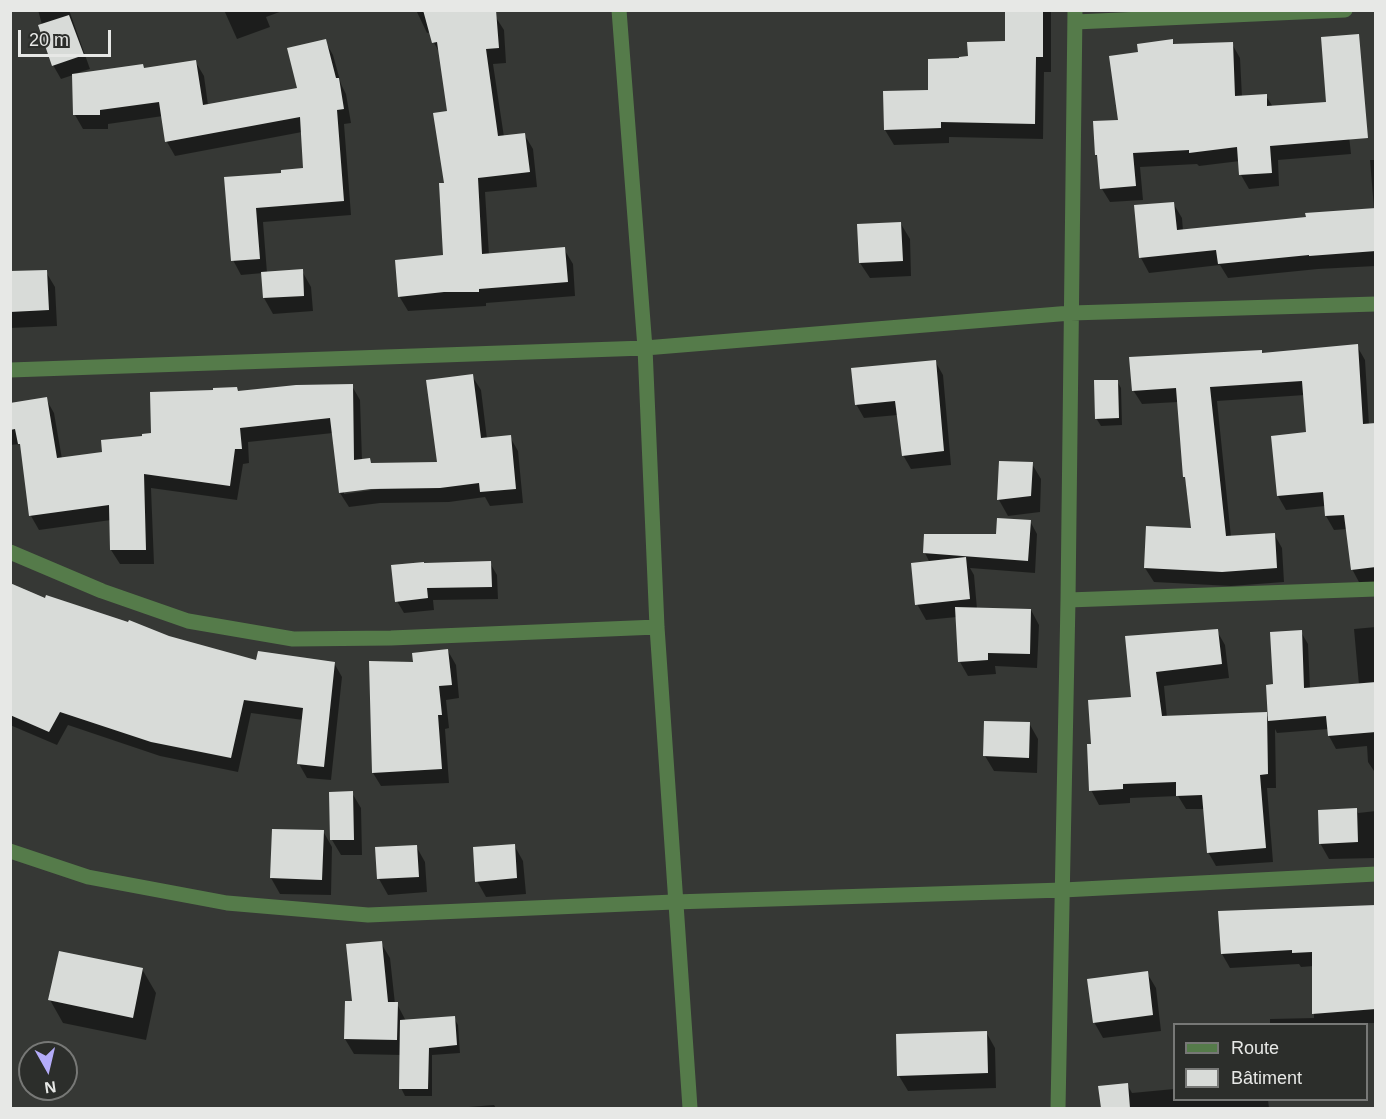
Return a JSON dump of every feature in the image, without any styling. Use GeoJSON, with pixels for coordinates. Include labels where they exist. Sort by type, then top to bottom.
{"type":"FeatureCollection","features":[{"type":"Feature","properties":{"kind":"street"},"geometry":{"type":"LineString","coordinates":[[619,10],[645,348],[657,627],[674,902],[690,1108]]}},
{"type":"Feature","properties":{"kind":"street"},"geometry":{"type":"LineString","coordinates":[[1058,1108],[1068,600],[1075,16],[1346,10]]}},
{"type":"Feature","properties":{"kind":"street"},"geometry":{"type":"LineString","coordinates":[[10,370],[645,348],[1071,313],[1376,304]]}},
{"type":"Feature","properties":{"kind":"street"},"geometry":{"type":"LineString","coordinates":[[10,552],[102,591],[188,621],[293,639],[391,638],[657,627]]}},
{"type":"Feature","properties":{"kind":"street"},"geometry":{"type":"LineString","coordinates":[[1068,600],[1376,589]]}},
{"type":"Feature","properties":{"kind":"street"},"geometry":{"type":"LineString","coordinates":[[10,851],[88,877],[227,903],[368,915],[674,902],[1063,890],[1376,874]]}},
{"type":"Feature","properties":{"kind":"building"},"geometry":{"type":"Polygon","coordinates":[[[423,10],[496,10],[499,48],[486,49],[498,136],[525,133],[530,172],[478,178],[482,254],[565,247],[568,282],[479,289],[479,292],[444,292],[398,297],[395,260],[443,255],[439,183],[444,183],[433,113],[447,111],[437,42],[432,43],[423,10]]]}},
{"type":"Feature","properties":{"kind":"building"},"geometry":{"type":"Polygon","coordinates":[[[1005,10],[1043,10],[1043,57],[1036,57],[1035,124],[941,122],[941,128],[884,130],[883,91],[928,90],[928,59],[968,56],[967,42],[1005,41],[1005,10]]]}},
{"type":"Feature","properties":{"kind":"building"},"geometry":{"type":"Polygon","coordinates":[[[69,15],[84,55],[52,66],[38,25],[69,15]]]}},
{"type":"Feature","properties":{"kind":"building"},"geometry":{"type":"Polygon","coordinates":[[[1359,34],[1368,138],[1270,146],[1272,173],[1239,175],[1237,147],[1189,153],[1189,150],[1133,153],[1136,186],[1100,189],[1093,121],[1118,120],[1109,56],[1138,52],[1137,44],[1173,39],[1173,44],[1233,42],[1235,96],[1267,94],[1267,106],[1326,102],[1321,37],[1359,34]]]}},
{"type":"Feature","properties":{"kind":"building"},"geometry":{"type":"Polygon","coordinates":[[[326,39],[336,78],[339,78],[344,109],[337,110],[344,201],[256,208],[260,259],[231,261],[224,177],[281,173],[281,170],[303,168],[300,117],[165,142],[159,102],[100,110],[100,115],[73,115],[72,74],[143,64],[144,68],[196,60],[203,105],[297,88],[287,48],[326,39]]]}},
{"type":"Feature","properties":{"kind":"building"},"geometry":{"type":"Polygon","coordinates":[[[1174,202],[1177,230],[1306,217],[1305,213],[1376,208],[1376,251],[1218,264],[1216,250],[1139,258],[1134,205],[1174,202]]]}},
{"type":"Feature","properties":{"kind":"building"},"geometry":{"type":"Polygon","coordinates":[[[901,222],[903,261],[859,263],[857,224],[901,222]]]}},
{"type":"Feature","properties":{"kind":"building"},"geometry":{"type":"Polygon","coordinates":[[[303,269],[304,296],[263,298],[261,272],[303,269]]]}},
{"type":"Feature","properties":{"kind":"building"},"geometry":{"type":"Polygon","coordinates":[[[47,270],[49,310],[10,312],[10,271],[47,270]]]}},
{"type":"Feature","properties":{"kind":"building"},"geometry":{"type":"Polygon","coordinates":[[[1358,344],[1363,424],[1376,423],[1376,567],[1351,570],[1344,515],[1325,516],[1323,492],[1277,496],[1271,436],[1306,432],[1302,381],[1210,387],[1226,536],[1275,533],[1277,568],[1222,572],[1144,568],[1146,526],[1191,528],[1185,477],[1183,477],[1176,388],[1132,391],[1129,357],[1262,350],[1262,353],[1358,344]]]}},
{"type":"Feature","properties":{"kind":"building"},"geometry":{"type":"Polygon","coordinates":[[[936,360],[944,451],[902,456],[895,401],[855,405],[851,368],[936,360]]]}},
{"type":"Feature","properties":{"kind":"building"},"geometry":{"type":"Polygon","coordinates":[[[473,374],[481,438],[511,435],[516,489],[480,492],[479,483],[440,488],[371,489],[339,493],[330,418],[240,428],[242,449],[235,449],[230,486],[144,474],[146,550],[110,550],[109,505],[29,516],[20,444],[18,444],[15,429],[10,430],[10,403],[47,397],[57,458],[102,452],[101,440],[151,433],[150,392],[237,387],[238,391],[296,385],[353,384],[354,460],[370,458],[371,463],[437,462],[426,380],[473,374]]]}},
{"type":"Feature","properties":{"kind":"building"},"geometry":{"type":"Polygon","coordinates":[[[1094,380],[1118,380],[1119,418],[1095,419],[1094,380]]]}},
{"type":"Feature","properties":{"kind":"building"},"geometry":{"type":"Polygon","coordinates":[[[999,461],[1033,462],[1031,496],[997,500],[999,461]]]}},
{"type":"Feature","properties":{"kind":"building"},"geometry":{"type":"Polygon","coordinates":[[[997,518],[1031,520],[1028,561],[923,553],[924,534],[996,534],[997,518]]]}},
{"type":"Feature","properties":{"kind":"building"},"geometry":{"type":"Polygon","coordinates":[[[966,557],[970,599],[915,605],[911,563],[966,557]]]}},
{"type":"Feature","properties":{"kind":"building"},"geometry":{"type":"Polygon","coordinates":[[[491,561],[492,587],[427,588],[428,598],[395,602],[391,565],[491,561]]]}},
{"type":"Feature","properties":{"kind":"building"},"geometry":{"type":"Polygon","coordinates":[[[10,583],[45,598],[46,595],[128,622],[129,620],[169,636],[256,660],[258,651],[335,662],[324,767],[297,764],[303,708],[244,700],[231,758],[151,742],[60,712],[49,732],[10,715],[10,583]]]}},
{"type":"Feature","properties":{"kind":"building"},"geometry":{"type":"Polygon","coordinates":[[[955,607],[1031,609],[1030,654],[988,653],[988,660],[958,662],[955,607]]]}},
{"type":"Feature","properties":{"kind":"building"},"geometry":{"type":"Polygon","coordinates":[[[1218,629],[1222,664],[1156,672],[1162,716],[1267,712],[1268,774],[1260,775],[1266,848],[1207,853],[1202,795],[1176,796],[1176,782],[1123,784],[1123,789],[1089,791],[1087,744],[1091,744],[1088,700],[1131,697],[1125,636],[1218,629]]]}},
{"type":"Feature","properties":{"kind":"building"},"geometry":{"type":"Polygon","coordinates":[[[1302,630],[1304,688],[1376,682],[1376,732],[1328,736],[1326,716],[1268,721],[1266,685],[1273,684],[1270,632],[1302,630]]]}},
{"type":"Feature","properties":{"kind":"building"},"geometry":{"type":"Polygon","coordinates":[[[448,649],[452,685],[439,686],[442,715],[438,715],[442,769],[372,773],[369,661],[413,662],[412,653],[448,649]]]}},
{"type":"Feature","properties":{"kind":"building"},"geometry":{"type":"Polygon","coordinates":[[[984,721],[1030,722],[1029,758],[983,756],[984,721]]]}},
{"type":"Feature","properties":{"kind":"building"},"geometry":{"type":"Polygon","coordinates":[[[353,791],[354,840],[330,840],[329,792],[353,791]]]}},
{"type":"Feature","properties":{"kind":"building"},"geometry":{"type":"Polygon","coordinates":[[[1357,808],[1358,842],[1319,844],[1318,810],[1357,808]]]}},
{"type":"Feature","properties":{"kind":"building"},"geometry":{"type":"Polygon","coordinates":[[[272,829],[324,830],[322,880],[270,878],[272,829]]]}},
{"type":"Feature","properties":{"kind":"building"},"geometry":{"type":"Polygon","coordinates":[[[515,844],[517,878],[475,882],[473,847],[515,844]]]}},
{"type":"Feature","properties":{"kind":"building"},"geometry":{"type":"Polygon","coordinates":[[[417,845],[419,877],[377,879],[375,847],[417,845]]]}},
{"type":"Feature","properties":{"kind":"building"},"geometry":{"type":"Polygon","coordinates":[[[1376,905],[1376,1009],[1312,1014],[1312,952],[1292,953],[1292,950],[1221,954],[1218,911],[1376,905]]]}},
{"type":"Feature","properties":{"kind":"building"},"geometry":{"type":"Polygon","coordinates":[[[382,941],[388,1002],[398,1002],[397,1040],[344,1039],[345,1001],[352,1001],[346,944],[382,941]]]}},
{"type":"Feature","properties":{"kind":"building"},"geometry":{"type":"Polygon","coordinates":[[[59,951],[143,968],[133,1018],[48,1000],[59,951]]]}},
{"type":"Feature","properties":{"kind":"building"},"geometry":{"type":"Polygon","coordinates":[[[1148,971],[1153,1015],[1093,1023],[1087,979],[1148,971]]]}},
{"type":"Feature","properties":{"kind":"building"},"geometry":{"type":"Polygon","coordinates":[[[455,1016],[457,1045],[429,1048],[428,1089],[399,1089],[400,1020],[455,1016]]]}},
{"type":"Feature","properties":{"kind":"building"},"geometry":{"type":"Polygon","coordinates":[[[987,1031],[988,1073],[897,1076],[896,1034],[987,1031]]]}},
{"type":"Feature","properties":{"kind":"building"},"geometry":{"type":"Polygon","coordinates":[[[1128,1083],[1130,1108],[1101,1108],[1098,1086],[1128,1083]]]}}]}
